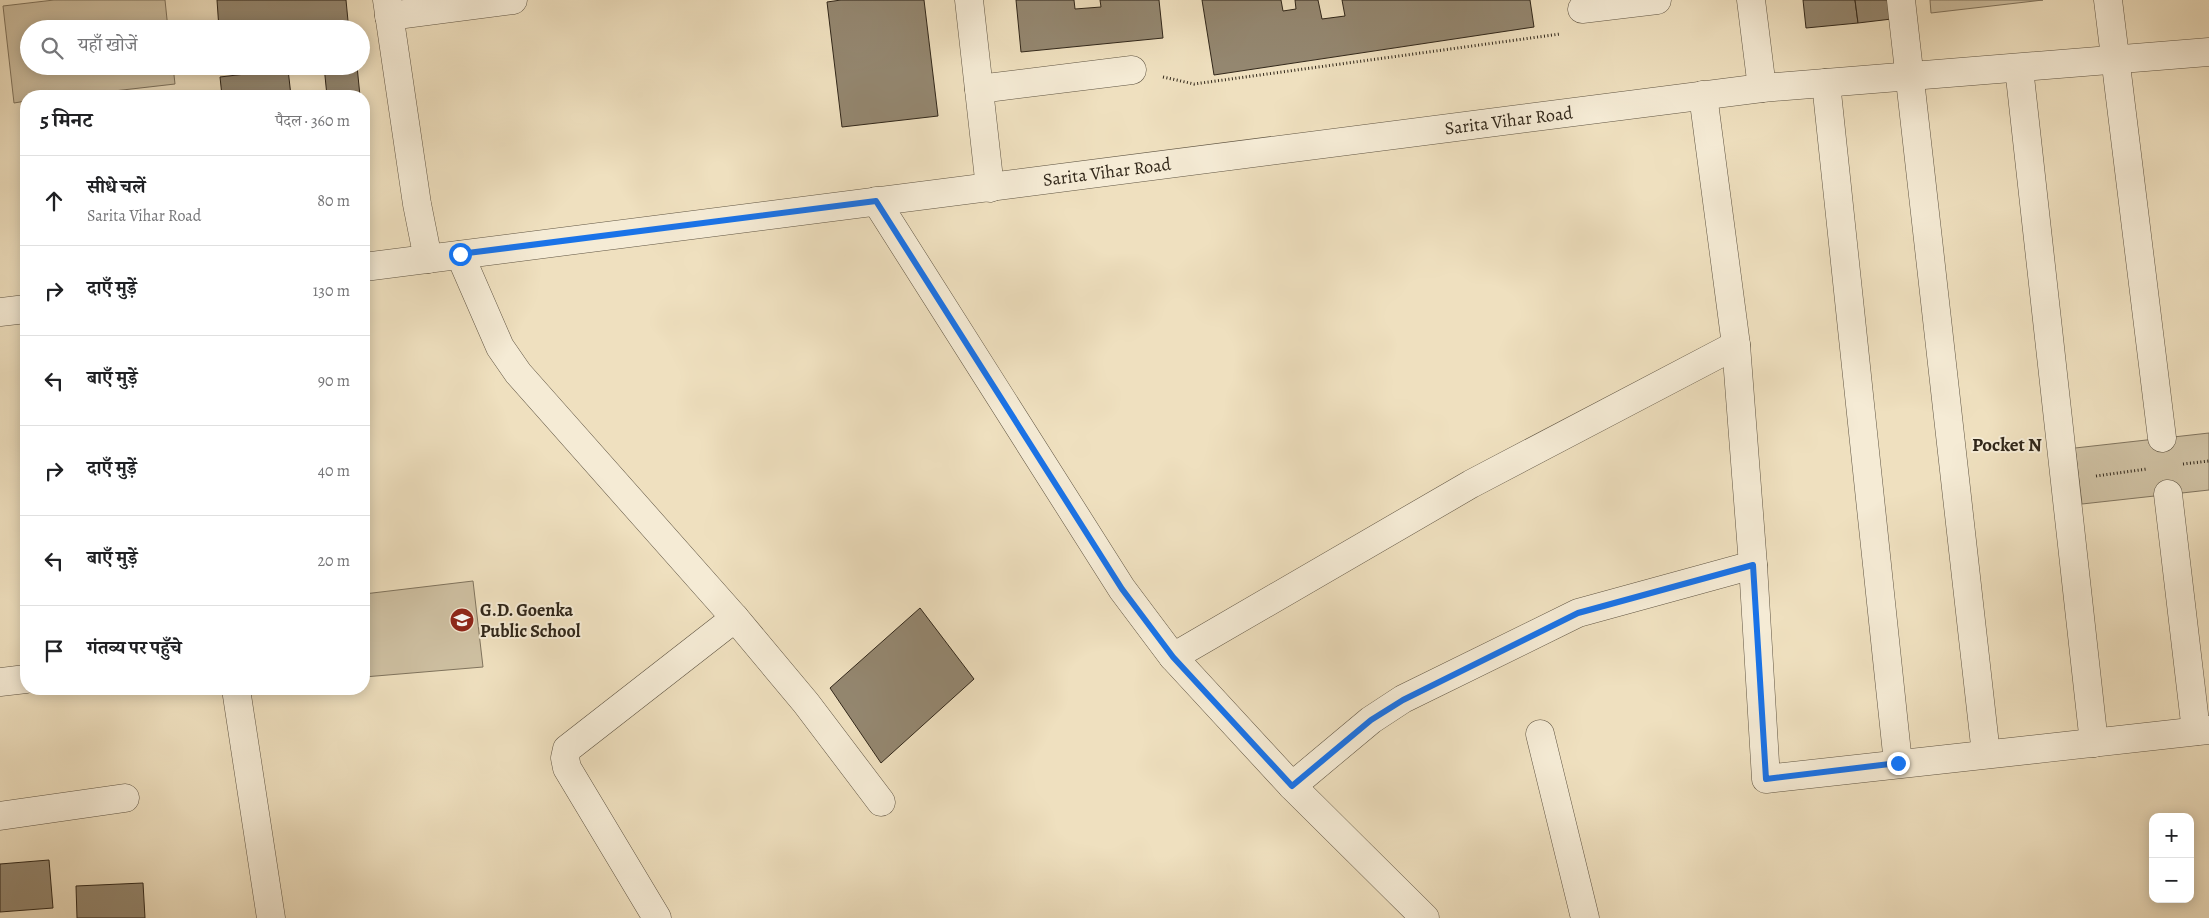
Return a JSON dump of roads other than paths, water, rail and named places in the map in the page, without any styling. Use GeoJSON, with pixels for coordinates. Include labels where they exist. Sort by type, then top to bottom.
{"type":"FeatureCollection","features":[{"type":"Feature","properties":{"kind":"street"},"geometry":{"type":"LineString","coordinates":[[428,259],[417,204],[388,8],[513,0]]}},
{"type":"Feature","properties":{"kind":"street"},"geometry":{"type":"LineString","coordinates":[[969,0],[990,188]]}},
{"type":"Feature","properties":{"kind":"street"},"geometry":{"type":"LineString","coordinates":[[1582,9],[1656,0]]}},
{"type":"Feature","properties":{"kind":"street"},"geometry":{"type":"LineString","coordinates":[[1751,0],[1762,88]]}},
{"type":"Feature","properties":{"kind":"street"},"geometry":{"type":"LineString","coordinates":[[1901,0],[1986,754]]}},
{"type":"Feature","properties":{"kind":"street"},"geometry":{"type":"LineString","coordinates":[[2108,0],[2162,438]]}},
{"type":"Feature","properties":{"kind":"street","name":"Sarita Vihar Road"},"geometry":{"type":"LineString","coordinates":[[370,266],[1762,88],[2209,52]]}},
{"type":"Feature","properties":{"kind":"street"},"geometry":{"type":"LineString","coordinates":[[2019,68],[2094,743]]}},
{"type":"Feature","properties":{"kind":"street"},"geometry":{"type":"LineString","coordinates":[[979,89],[1132,70]]}},
{"type":"Feature","properties":{"kind":"street"},"geometry":{"type":"LineString","coordinates":[[1826,83],[1898,763]]}},
{"type":"Feature","properties":{"kind":"street"},"geometry":{"type":"LineString","coordinates":[[1703,95],[1736,345],[1753,565],[1766,779],[2202,731],[2168,494]]}},
{"type":"Feature","properties":{"kind":"street"},"geometry":{"type":"LineString","coordinates":[[876,201],[1122,589],[1173,657],[1292,786],[1426,918]]}},
{"type":"Feature","properties":{"kind":"street"},"geometry":{"type":"LineString","coordinates":[[460,254],[500,347],[518,374],[736,618],[806,703],[881,802]]}},
{"type":"Feature","properties":{"kind":"street"},"geometry":{"type":"LineString","coordinates":[[0,312],[20,310]]}},
{"type":"Feature","properties":{"kind":"street"},"geometry":{"type":"LineString","coordinates":[[1173,657],[1471,484],[1736,345]]}},
{"type":"Feature","properties":{"kind":"street"},"geometry":{"type":"LineString","coordinates":[[1292,786],[1371,720],[1403,700],[1578,613],[1753,565]]}},
{"type":"Feature","properties":{"kind":"street"},"geometry":{"type":"LineString","coordinates":[[657,918],[567,768],[565,758],[567,749],[736,618]]}},
{"type":"Feature","properties":{"kind":"street"},"geometry":{"type":"LineString","coordinates":[[0,682],[20,680]]}},
{"type":"Feature","properties":{"kind":"street"},"geometry":{"type":"LineString","coordinates":[[237,695],[271,918]]}},
{"type":"Feature","properties":{"kind":"street"},"geometry":{"type":"LineString","coordinates":[[1540,734],[1585,918]]}},
{"type":"Feature","properties":{"kind":"street"},"geometry":{"type":"LineString","coordinates":[[0,816],[125,798]]}},
{"type":"Feature","properties":{"kind":"place","name":"G.D. Goenka Public School"},"geometry":{"type":"Point","coordinates":[462,620]}},
{"type":"Feature","properties":{"kind":"district","name":"Pocket N"},"geometry":{"type":"Point","coordinates":[2007,445]}}]}
